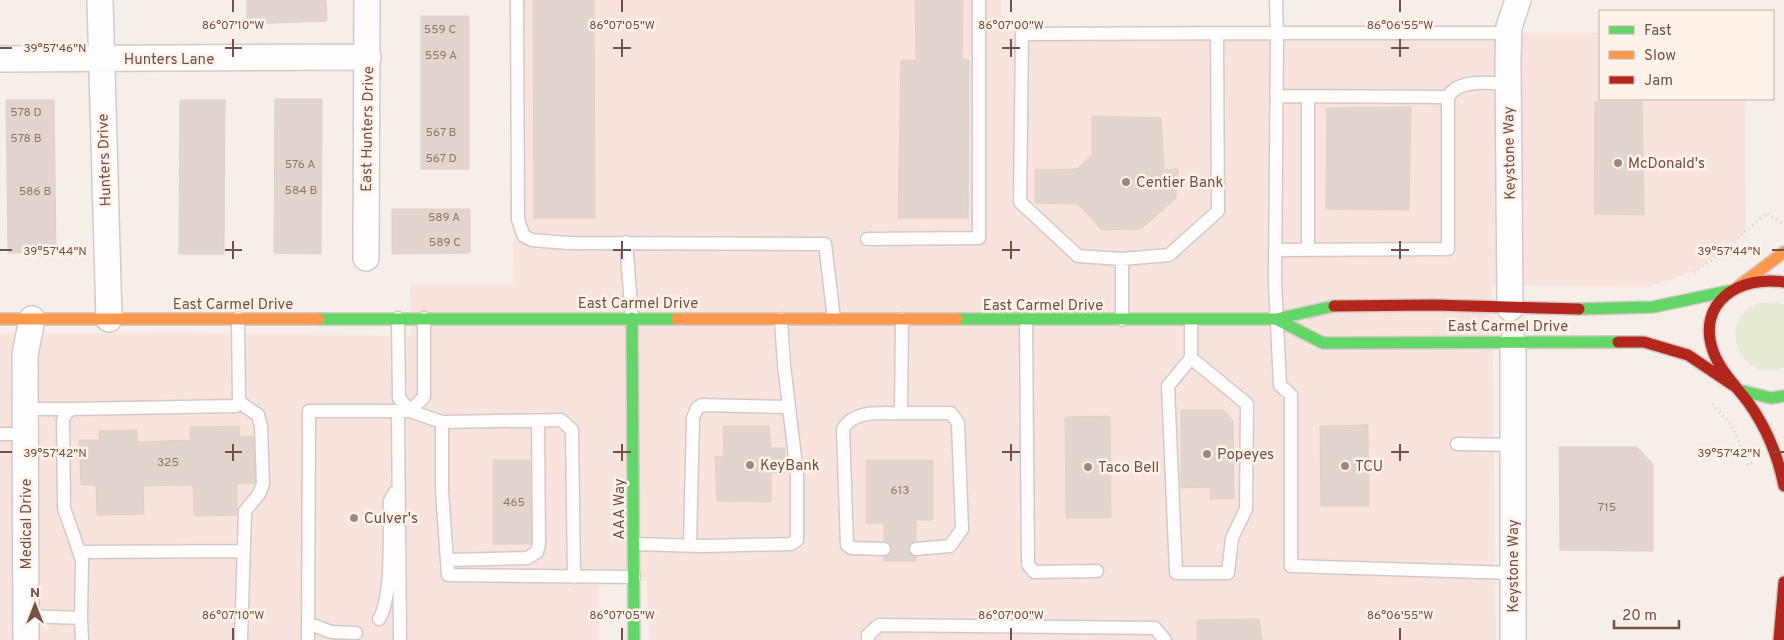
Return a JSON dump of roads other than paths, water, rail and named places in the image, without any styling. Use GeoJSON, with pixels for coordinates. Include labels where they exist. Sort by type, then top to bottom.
{"type":"FeatureCollection","features":[{"type":"Feature","properties":{"kind":"main road"},"geometry":{"type":"LineString","coordinates":[[1784,252],[1720,300],[1714,310],[1710,336],[1711,348],[1720,367],[1756,414],[1775,452],[1784,486]]}},
{"type":"Feature","properties":{"kind":"main road","name":"East Carmel Drive"},"geometry":{"type":"LineString","coordinates":[[0,319],[1276,320],[1328,306],[1433,304],[1562,310],[1654,307],[1734,288],[1759,280],[1784,282]]}},
{"type":"Feature","properties":{"kind":"main road","name":"AAA Way"},"geometry":{"type":"LineString","coordinates":[[632,318],[634,640]]}},
{"type":"Feature","properties":{"kind":"main road","name":"East Carmel Drive"},"geometry":{"type":"LineString","coordinates":[[1276,320],[1323,343],[1621,340],[1650,343],[1688,355],[1736,388]]}},
{"type":"Feature","properties":{"kind":"main road"},"geometry":{"type":"LineString","coordinates":[[1736,388],[1771,398],[1784,396]]}},
{"type":"Feature","properties":{"kind":"main road"},"geometry":{"type":"LineString","coordinates":[[1779,640],[1784,582]]}},
{"type":"Feature","properties":{"kind":"street","name":"Hunters Drive"},"geometry":{"type":"LineString","coordinates":[[100,0],[109,320]]}},
{"type":"Feature","properties":{"kind":"street","name":"East Hunters Drive"},"geometry":{"type":"LineString","coordinates":[[366,258],[367,0]]}},
{"type":"Feature","properties":{"kind":"street","name":"Keystone Way"},"geometry":{"type":"LineString","coordinates":[[1510,308],[1508,34],[1518,0]]}},
{"type":"Feature","properties":{"kind":"street","name":"Hunters Lane"},"geometry":{"type":"LineString","coordinates":[[0,59],[368,58]]}},
{"type":"Feature","properties":{"kind":"street","name":"Medical Drive"},"geometry":{"type":"LineString","coordinates":[[26,628],[25,356],[32,319]]}},
{"type":"Feature","properties":{"kind":"street","name":"Keystone Way"},"geometry":{"type":"LineString","coordinates":[[1513,640],[1514,341]]}},
{"type":"Feature","properties":{"kind":"lane"},"geometry":{"type":"LineString","coordinates":[[517,0],[518,220],[524,236],[532,240],[568,243],[825,244],[834,319]]}},
{"type":"Feature","properties":{"kind":"lane"},"geometry":{"type":"LineString","coordinates":[[867,239],[979,238],[979,0]]}},
{"type":"Feature","properties":{"kind":"lane"},"geometry":{"type":"LineString","coordinates":[[1276,0],[1276,320],[1280,385],[1292,395],[1291,566],[1513,573]]}},
{"type":"Feature","properties":{"kind":"lane"},"geometry":{"type":"LineString","coordinates":[[1217,34],[1218,211],[1169,255],[1122,259],[1078,256],[1020,202],[1022,34],[1277,33],[1508,34]]}},
{"type":"Feature","properties":{"kind":"lane"},"geometry":{"type":"LineString","coordinates":[[1275,250],[1448,249],[1448,97],[1457,87],[1473,83],[1508,84]]}},
{"type":"Feature","properties":{"kind":"lane"},"geometry":{"type":"LineString","coordinates":[[1277,96],[1448,97]]}},
{"type":"Feature","properties":{"kind":"lane"},"geometry":{"type":"LineString","coordinates":[[1308,96],[1308,249]]}},
{"type":"Feature","properties":{"kind":"lane"},"geometry":{"type":"LineString","coordinates":[[626,242],[632,318]]}},
{"type":"Feature","properties":{"kind":"lane"},"geometry":{"type":"LineString","coordinates":[[1122,259],[1122,320]]}},
{"type":"Feature","properties":{"kind":"lane"},"geometry":{"type":"LineString","coordinates":[[25,409],[236,406],[239,402],[238,318]]}},
{"type":"Feature","properties":{"kind":"lane"},"geometry":{"type":"LineString","coordinates":[[398,318],[400,398],[404,411],[398,486],[400,640]]}},
{"type":"Feature","properties":{"kind":"lane"},"geometry":{"type":"LineString","coordinates":[[404,411],[424,397],[424,318]]}},
{"type":"Feature","properties":{"kind":"lane"},"geometry":{"type":"LineString","coordinates":[[634,544],[696,546],[791,544],[797,540],[797,493],[781,319]]}},
{"type":"Feature","properties":{"kind":"lane"},"geometry":{"type":"LineString","coordinates":[[901,413],[902,320]]}},
{"type":"Feature","properties":{"kind":"lane"},"geometry":{"type":"LineString","coordinates":[[1026,320],[1028,564],[1034,572],[1097,571]]}},
{"type":"Feature","properties":{"kind":"lane"},"geometry":{"type":"LineString","coordinates":[[1191,320],[1191,358],[1168,386],[1176,573],[1228,573],[1232,538],[1246,509],[1247,404],[1191,358]]}},
{"type":"Feature","properties":{"kind":"lane"},"geometry":{"type":"LineString","coordinates":[[239,402],[258,416],[262,426],[263,484],[259,494],[246,511],[241,640]]}},
{"type":"Feature","properties":{"kind":"lane"},"geometry":{"type":"LineString","coordinates":[[696,546],[693,418],[696,408],[702,405],[788,407]]}},
{"type":"Feature","properties":{"kind":"lane"},"geometry":{"type":"LineString","coordinates":[[72,409],[66,413],[63,420],[64,508],[80,552],[82,640]]}},
{"type":"Feature","properties":{"kind":"lane"},"geometry":{"type":"LineString","coordinates":[[308,640],[309,411],[404,411],[442,422],[561,420],[572,430],[574,577]]}},
{"type":"Feature","properties":{"kind":"lane"},"geometry":{"type":"LineString","coordinates":[[884,549],[852,548],[847,545],[843,429],[852,418],[860,415],[951,413],[958,423],[962,529],[950,546],[916,549]]}},
{"type":"Feature","properties":{"kind":"lane"},"geometry":{"type":"LineString","coordinates":[[447,560],[527,558],[537,552],[539,544],[538,421]]}},
{"type":"Feature","properties":{"kind":"lane"},"geometry":{"type":"LineString","coordinates":[[442,422],[442,490],[448,575],[634,577]]}},
{"type":"Feature","properties":{"kind":"lane"},"geometry":{"type":"LineString","coordinates":[[0,434],[26,434]]}},
{"type":"Feature","properties":{"kind":"lane"},"geometry":{"type":"LineString","coordinates":[[1457,444],[1514,445]]}},
{"type":"Feature","properties":{"kind":"lane"},"geometry":{"type":"LineString","coordinates":[[379,619],[384,612],[388,592],[390,501],[398,486]]}},
{"type":"Feature","properties":{"kind":"lane"},"geometry":{"type":"LineString","coordinates":[[80,552],[243,551]]}},
{"type":"Feature","properties":{"kind":"lane"},"geometry":{"type":"LineString","coordinates":[[26,628],[81,618]]}},
{"type":"Feature","properties":{"kind":"lane"},"geometry":{"type":"LineString","coordinates":[[308,622],[331,632],[356,633]]}},
{"type":"Feature","properties":{"kind":"lane"},"geometry":{"type":"LineString","coordinates":[[868,640],[868,634],[878,625],[1155,628],[1165,640]]}},
{"type":"Feature","properties":{"kind":"place","name":"McDonald's"},"geometry":{"type":"Point","coordinates":[1618,163]}},
{"type":"Feature","properties":{"kind":"place","name":"Centier Bank"},"geometry":{"type":"Point","coordinates":[1126,182]}},
{"type":"Feature","properties":{"kind":"place","name":"Popeyes"},"geometry":{"type":"Point","coordinates":[1207,454]}},
{"type":"Feature","properties":{"kind":"place","name":"KeyBank"},"geometry":{"type":"Point","coordinates":[750,465]}},
{"type":"Feature","properties":{"kind":"place","name":"TCU"},"geometry":{"type":"Point","coordinates":[1345,466]}},
{"type":"Feature","properties":{"kind":"place","name":"Taco Bell"},"geometry":{"type":"Point","coordinates":[1088,467]}},
{"type":"Feature","properties":{"kind":"place","name":"Culver's"},"geometry":{"type":"Point","coordinates":[354,518]}}]}
